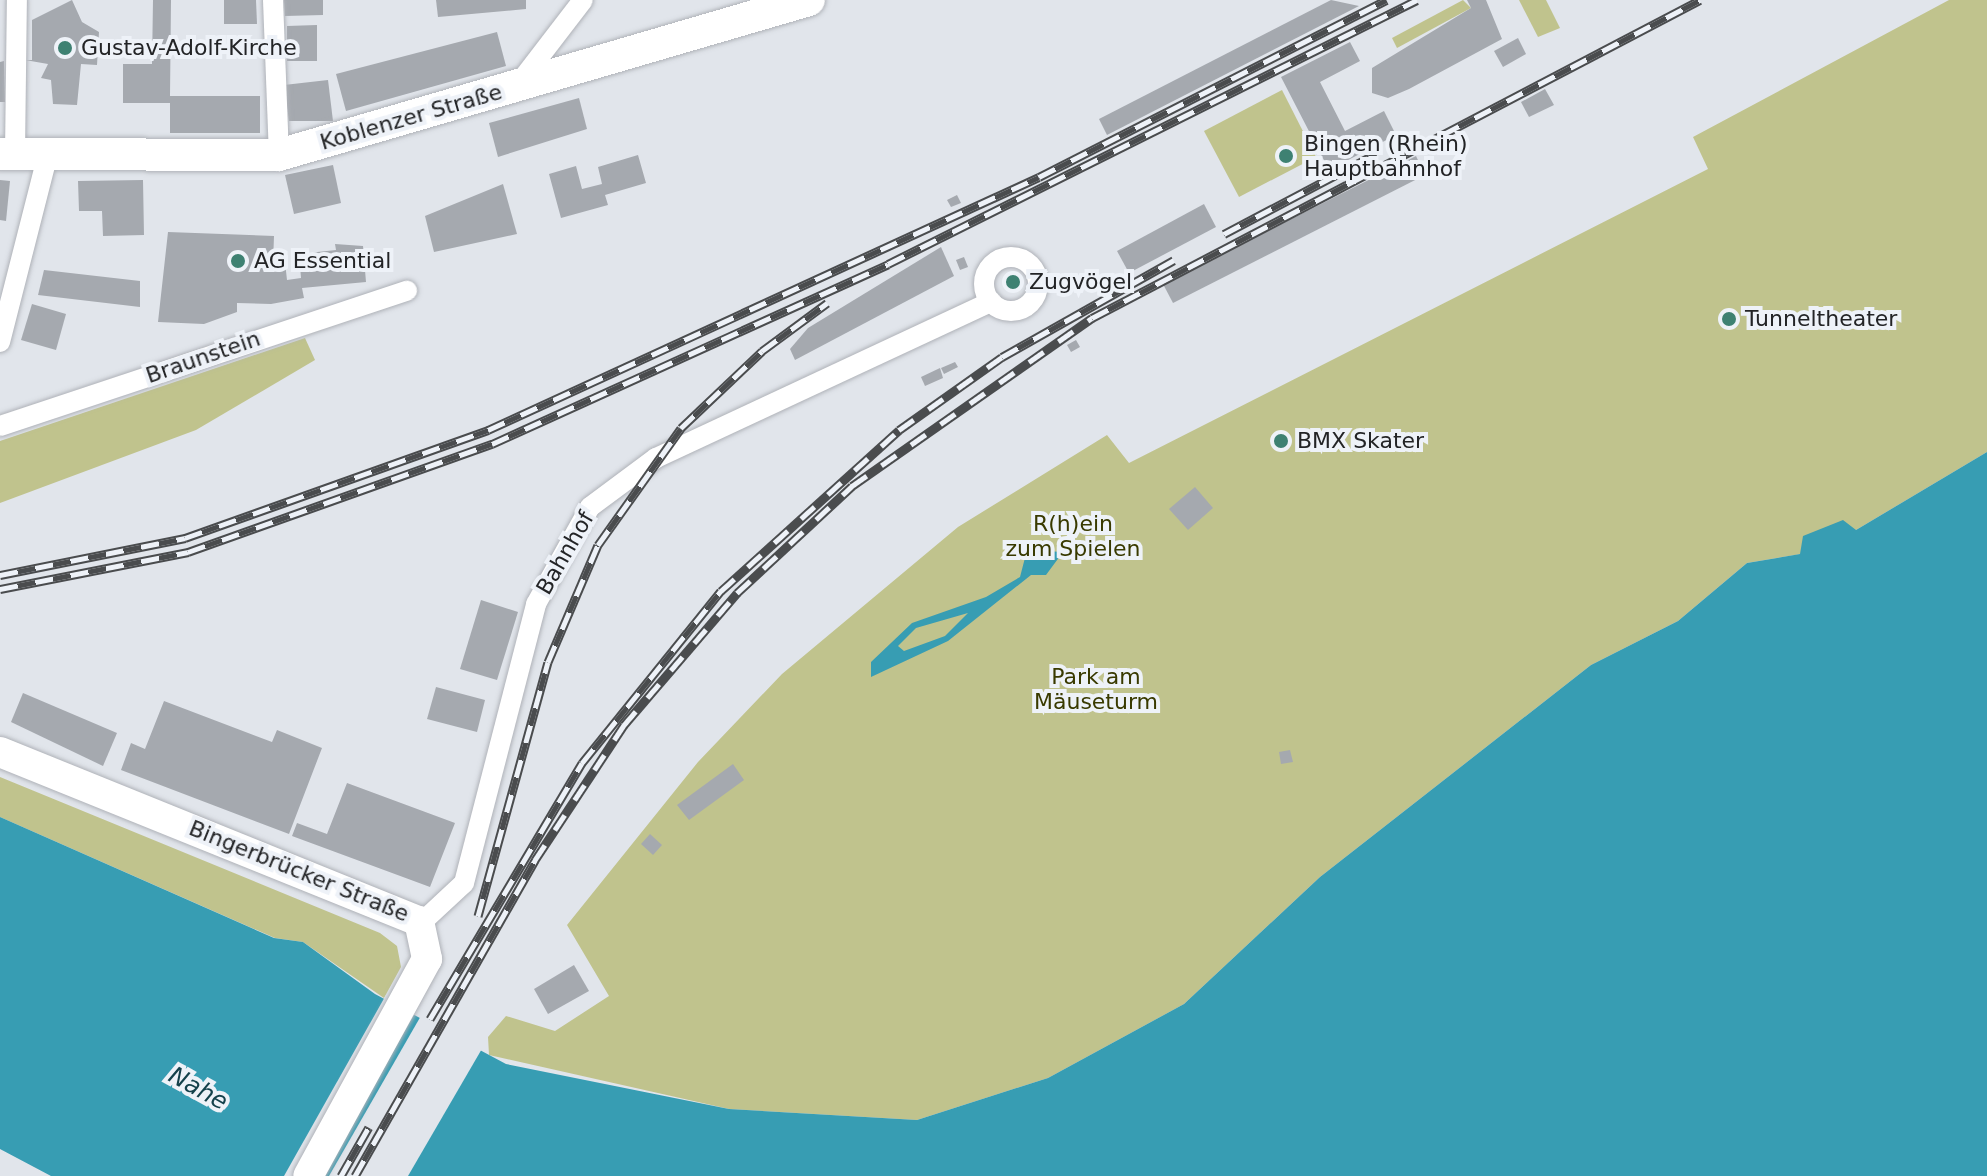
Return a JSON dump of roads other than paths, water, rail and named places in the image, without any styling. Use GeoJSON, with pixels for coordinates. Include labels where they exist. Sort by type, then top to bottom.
{"type":"FeatureCollection","features":[{"type":"Feature","properties":{"kind":"main road","name":"Koblenzer Straße"},"geometry":{"type":"LineString","coordinates":[[8,154],[279,155],[809,0]]}},
{"type":"Feature","properties":{"kind":"main road","name":"Bingerbrücker Straße"},"geometry":{"type":"LineString","coordinates":[[0,752],[404,910],[420,924],[428,952],[308,1176]]}},
{"type":"Feature","properties":{"kind":"street"},"geometry":{"type":"LineString","coordinates":[[8,154],[17,0]]}},
{"type":"Feature","properties":{"kind":"street"},"geometry":{"type":"LineString","coordinates":[[273,0],[279,155]]}},
{"type":"Feature","properties":{"kind":"street"},"geometry":{"type":"LineString","coordinates":[[517,86],[583,0]]}},
{"type":"Feature","properties":{"kind":"street"},"geometry":{"type":"LineString","coordinates":[[0,342],[48,154]]}},
{"type":"Feature","properties":{"kind":"street","name":"Braunstein"},"geometry":{"type":"LineString","coordinates":[[0,426],[407,291]]}},
{"type":"Feature","properties":{"kind":"street","name":"Bahnhof"},"geometry":{"type":"LineString","coordinates":[[420,924],[464,883],[536,604],[590,507],[656,458],[991,302]]}},
{"type":"Feature","properties":{"kind":"water","name":"Nahe"},"geometry":{"type":"Polygon","coordinates":[[[1987,452],[1987,1176],[51,1176],[0,1149],[0,817],[274,938],[303,942],[375,994],[506,1064],[729,1109],[917,1120],[1048,1078],[1184,1004],[1320,877],[1591,665],[1678,621],[1747,563],[1800,554],[1803,536],[1843,520],[1856,530],[1987,452]]]}},
{"type":"Feature","properties":{"kind":"water"},"geometry":{"type":"Polygon","coordinates":[[[1027,550],[1063,552],[1046,575],[1031,575],[948,641],[871,677],[871,662],[912,623],[986,597],[1020,577],[1027,550]],[[968,613],[916,628],[898,646],[904,651],[945,636],[968,613]]]}},
{"type":"Feature","properties":{"kind":"railway"},"geometry":{"type":"LineString","coordinates":[[0,575],[185,538],[488,430],[1039,177],[1387,0]]}},
{"type":"Feature","properties":{"kind":"railway"},"geometry":{"type":"LineString","coordinates":[[0,589],[188,552],[492,444],[888,264],[1417,0]]}},
{"type":"Feature","properties":{"kind":"railway"},"geometry":{"type":"LineString","coordinates":[[355,1176],[535,860],[624,725],[737,593],[852,486],[1092,318],[1700,0]]}},
{"type":"Feature","properties":{"kind":"railway"},"geometry":{"type":"LineString","coordinates":[[1224,234],[1376,154]]}},
{"type":"Feature","properties":{"kind":"railway"},"geometry":{"type":"LineString","coordinates":[[430,1019],[582,763],[721,591],[899,430],[1002,357],[1174,260]]}},
{"type":"Feature","properties":{"kind":"railway"},"geometry":{"type":"LineString","coordinates":[[478,916],[548,662],[598,545],[681,428],[762,351],[827,303]]}},
{"type":"Feature","properties":{"kind":"railway"},"geometry":{"type":"LineString","coordinates":[[341,1176],[369,1127]]}},
{"type":"Feature","properties":{"kind":"place","name":"Gustav-Adolf-Kirche"},"geometry":{"type":"Point","coordinates":[65,48]}},
{"type":"Feature","properties":{"kind":"place","name":"Bingen (Rhein) Hauptbahnhof"},"geometry":{"type":"Point","coordinates":[1286,156]}},
{"type":"Feature","properties":{"kind":"place","name":"AG Essential"},"geometry":{"type":"Point","coordinates":[238,261]}},
{"type":"Feature","properties":{"kind":"place","name":"Zugvögel"},"geometry":{"type":"Point","coordinates":[1013,282]}},
{"type":"Feature","properties":{"kind":"place","name":"Tunneltheater"},"geometry":{"type":"Point","coordinates":[1729,319]}},
{"type":"Feature","properties":{"kind":"place","name":"BMX Skater"},"geometry":{"type":"Point","coordinates":[1281,441]}},
{"type":"Feature","properties":{"kind":"park label","name":"R(h)ein zum Spielen"},"geometry":{"type":"Point","coordinates":[1073,536]}},
{"type":"Feature","properties":{"kind":"park label","name":"Park am Mäuseturm"},"geometry":{"type":"Point","coordinates":[1096,688]}}]}
